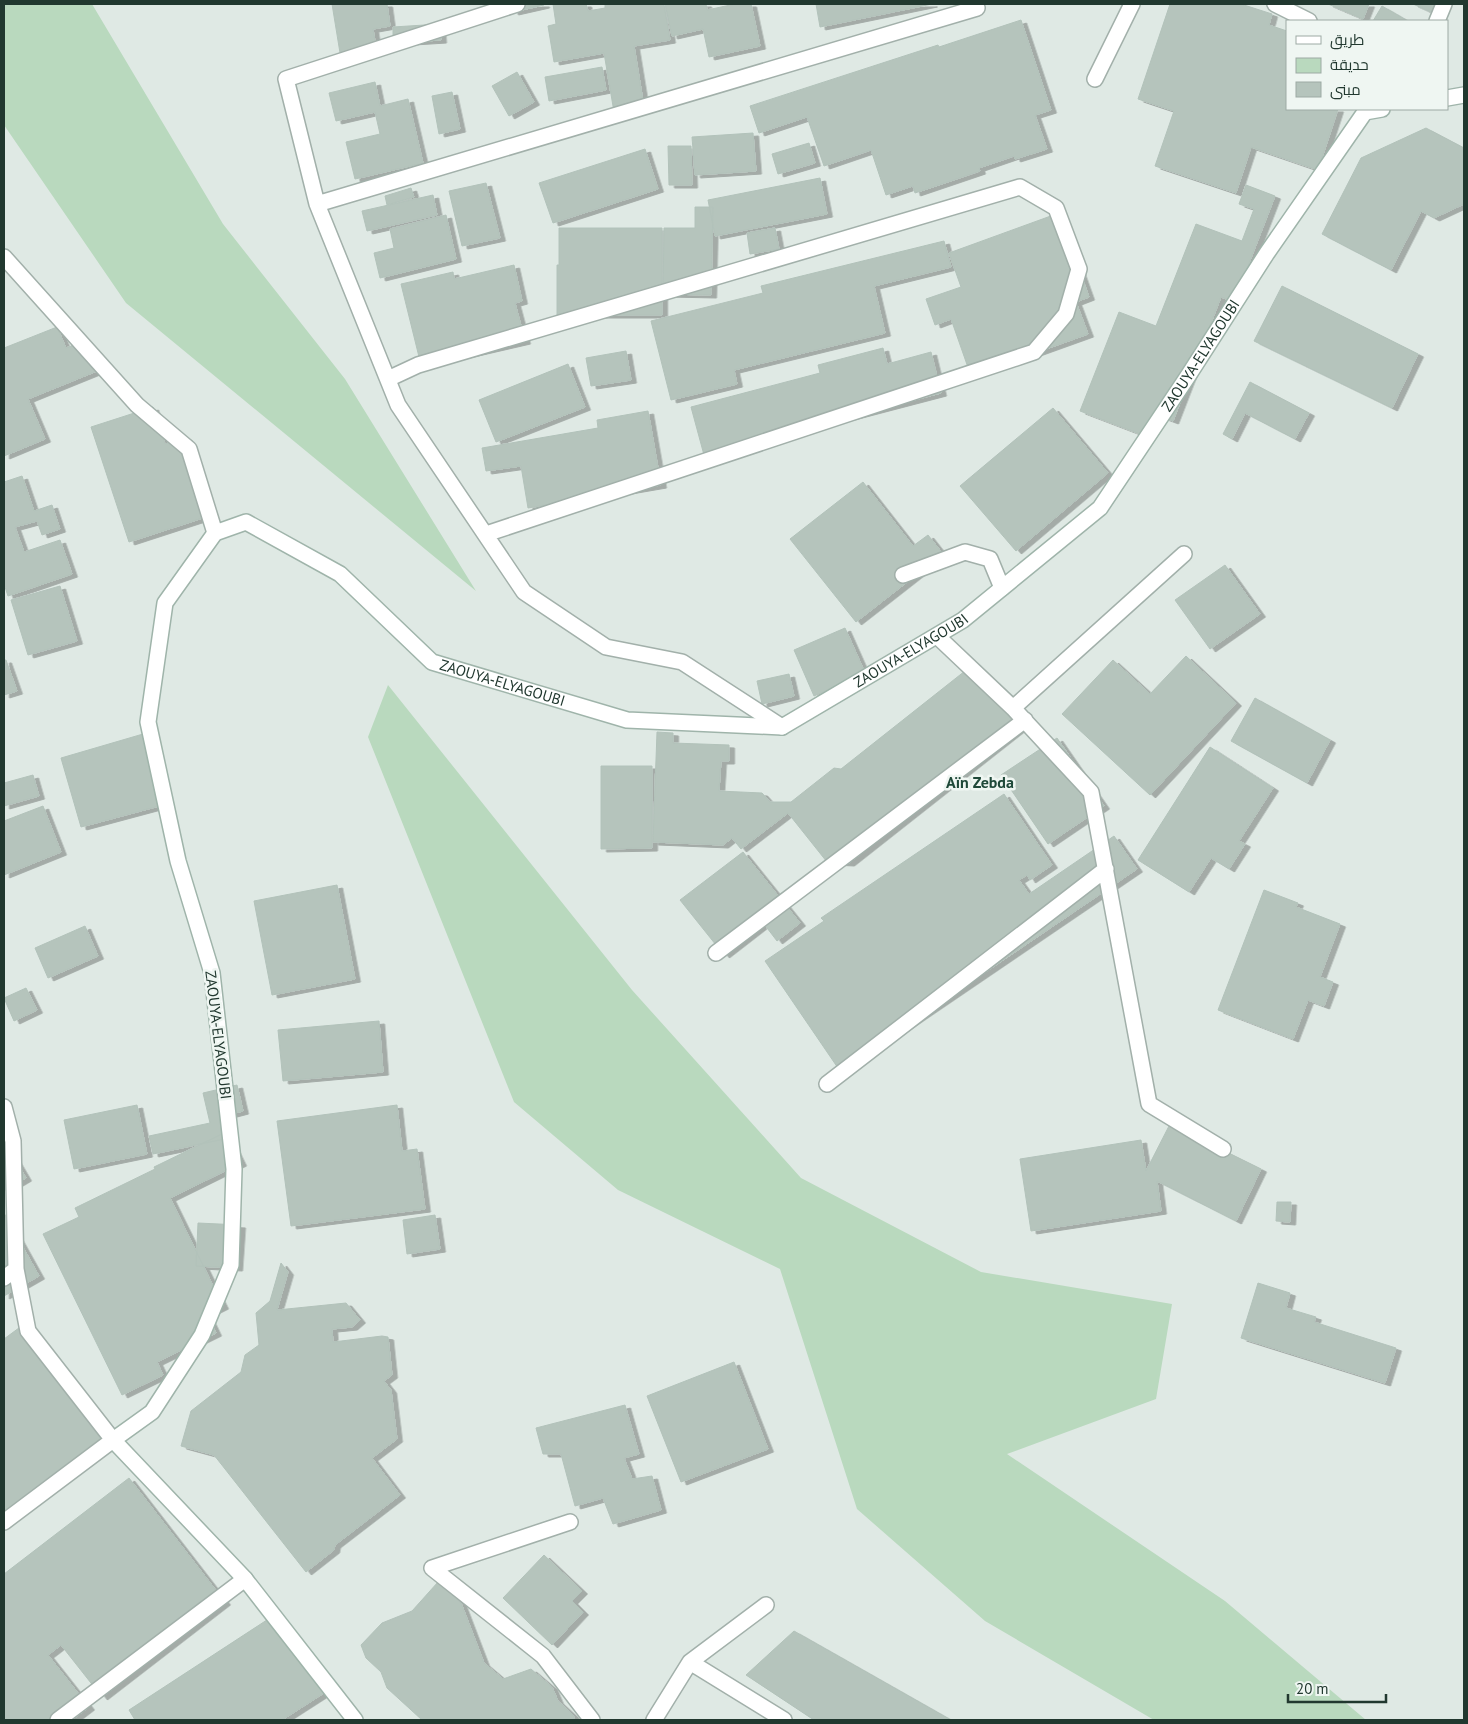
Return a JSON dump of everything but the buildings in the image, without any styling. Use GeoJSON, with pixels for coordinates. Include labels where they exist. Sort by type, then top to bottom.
{"type":"FeatureCollection","features":[{"type":"Feature","properties":{"kind":"street"},"geometry":{"type":"LineString","coordinates":[[517,4],[286,79],[317,204],[398,405],[524,592],[606,647],[682,662],[782,727]]}},
{"type":"Feature","properties":{"kind":"street"},"geometry":{"type":"LineString","coordinates":[[1096,79],[1132,4]]}},
{"type":"Feature","properties":{"kind":"street"},"geometry":{"type":"LineString","coordinates":[[1278,4],[1307,20]]}},
{"type":"Feature","properties":{"kind":"street"},"geometry":{"type":"LineString","coordinates":[[1437,20],[1444,4]]}},
{"type":"Feature","properties":{"kind":"street"},"geometry":{"type":"LineString","coordinates":[[317,204],[977,8]]}},
{"type":"Feature","properties":{"kind":"street"},"geometry":{"type":"LineString","coordinates":[[1448,98],[1464,95]]}},
{"type":"Feature","properties":{"kind":"street","name":"ZAOUYA-ELYAGOUBI"},"geometry":{"type":"LineString","coordinates":[[4,1522],[152,1412],[202,1335],[231,1265],[234,1169],[212,972],[178,861],[148,722],[165,603],[215,534],[246,522],[340,574],[432,662],[626,720],[782,727],[963,620],[1100,508],[1267,253],[1365,112],[1376,110]]}},
{"type":"Feature","properties":{"kind":"street"},"geometry":{"type":"LineString","coordinates":[[388,379],[418,365],[1020,187],[1056,208],[1079,269],[1066,314],[1034,352],[486,534]]}},
{"type":"Feature","properties":{"kind":"street"},"geometry":{"type":"LineString","coordinates":[[4,257],[137,405],[189,449],[215,534]]}},
{"type":"Feature","properties":{"kind":"street"},"geometry":{"type":"LineString","coordinates":[[903,575],[965,552],[990,560],[1002,588]]}},
{"type":"Feature","properties":{"kind":"street"},"geometry":{"type":"LineString","coordinates":[[1014,708],[1184,554]]}},
{"type":"Feature","properties":{"kind":"street"},"geometry":{"type":"LineString","coordinates":[[937,636],[1014,708],[1091,792],[1150,1104],[1223,1149]]}},
{"type":"Feature","properties":{"kind":"street"},"geometry":{"type":"LineString","coordinates":[[716,953],[1025,720]]}},
{"type":"Feature","properties":{"kind":"street"},"geometry":{"type":"LineString","coordinates":[[827,1084],[1106,869]]}},
{"type":"Feature","properties":{"kind":"street"},"geometry":{"type":"LineString","coordinates":[[4,1107],[13,1141],[16,1269],[28,1331],[113,1440],[245,1579],[355,1720]]}},
{"type":"Feature","properties":{"kind":"street"},"geometry":{"type":"LineString","coordinates":[[4,1278],[16,1269]]}},
{"type":"Feature","properties":{"kind":"street"},"geometry":{"type":"LineString","coordinates":[[570,1522],[432,1568],[543,1656],[592,1720]]}},
{"type":"Feature","properties":{"kind":"street"},"geometry":{"type":"LineString","coordinates":[[58,1720],[245,1579]]}},
{"type":"Feature","properties":{"kind":"street"},"geometry":{"type":"LineString","coordinates":[[654,1720],[690,1662],[766,1605]]}},
{"type":"Feature","properties":{"kind":"street"},"geometry":{"type":"LineString","coordinates":[[690,1662],[784,1720]]}},
{"type":"Feature","properties":{"kind":"green space"},"geometry":{"type":"Polygon","coordinates":[[[4,4],[92,4],[223,224],[345,379],[476,591],[126,303],[4,125],[4,4]]]}},
{"type":"Feature","properties":{"kind":"green space"},"geometry":{"type":"Polygon","coordinates":[[[388,685],[632,990],[801,1178],[981,1272],[1172,1304],[1156,1399],[1007,1454],[1225,1601],[1366,1720],[1154,1720],[985,1621],[857,1509],[780,1269],[618,1190],[514,1102],[368,737],[388,685]]]}},
{"type":"Feature","properties":{"kind":"district","name":"Aïn Zebda"},"geometry":{"type":"Point","coordinates":[980,782]}}]}
